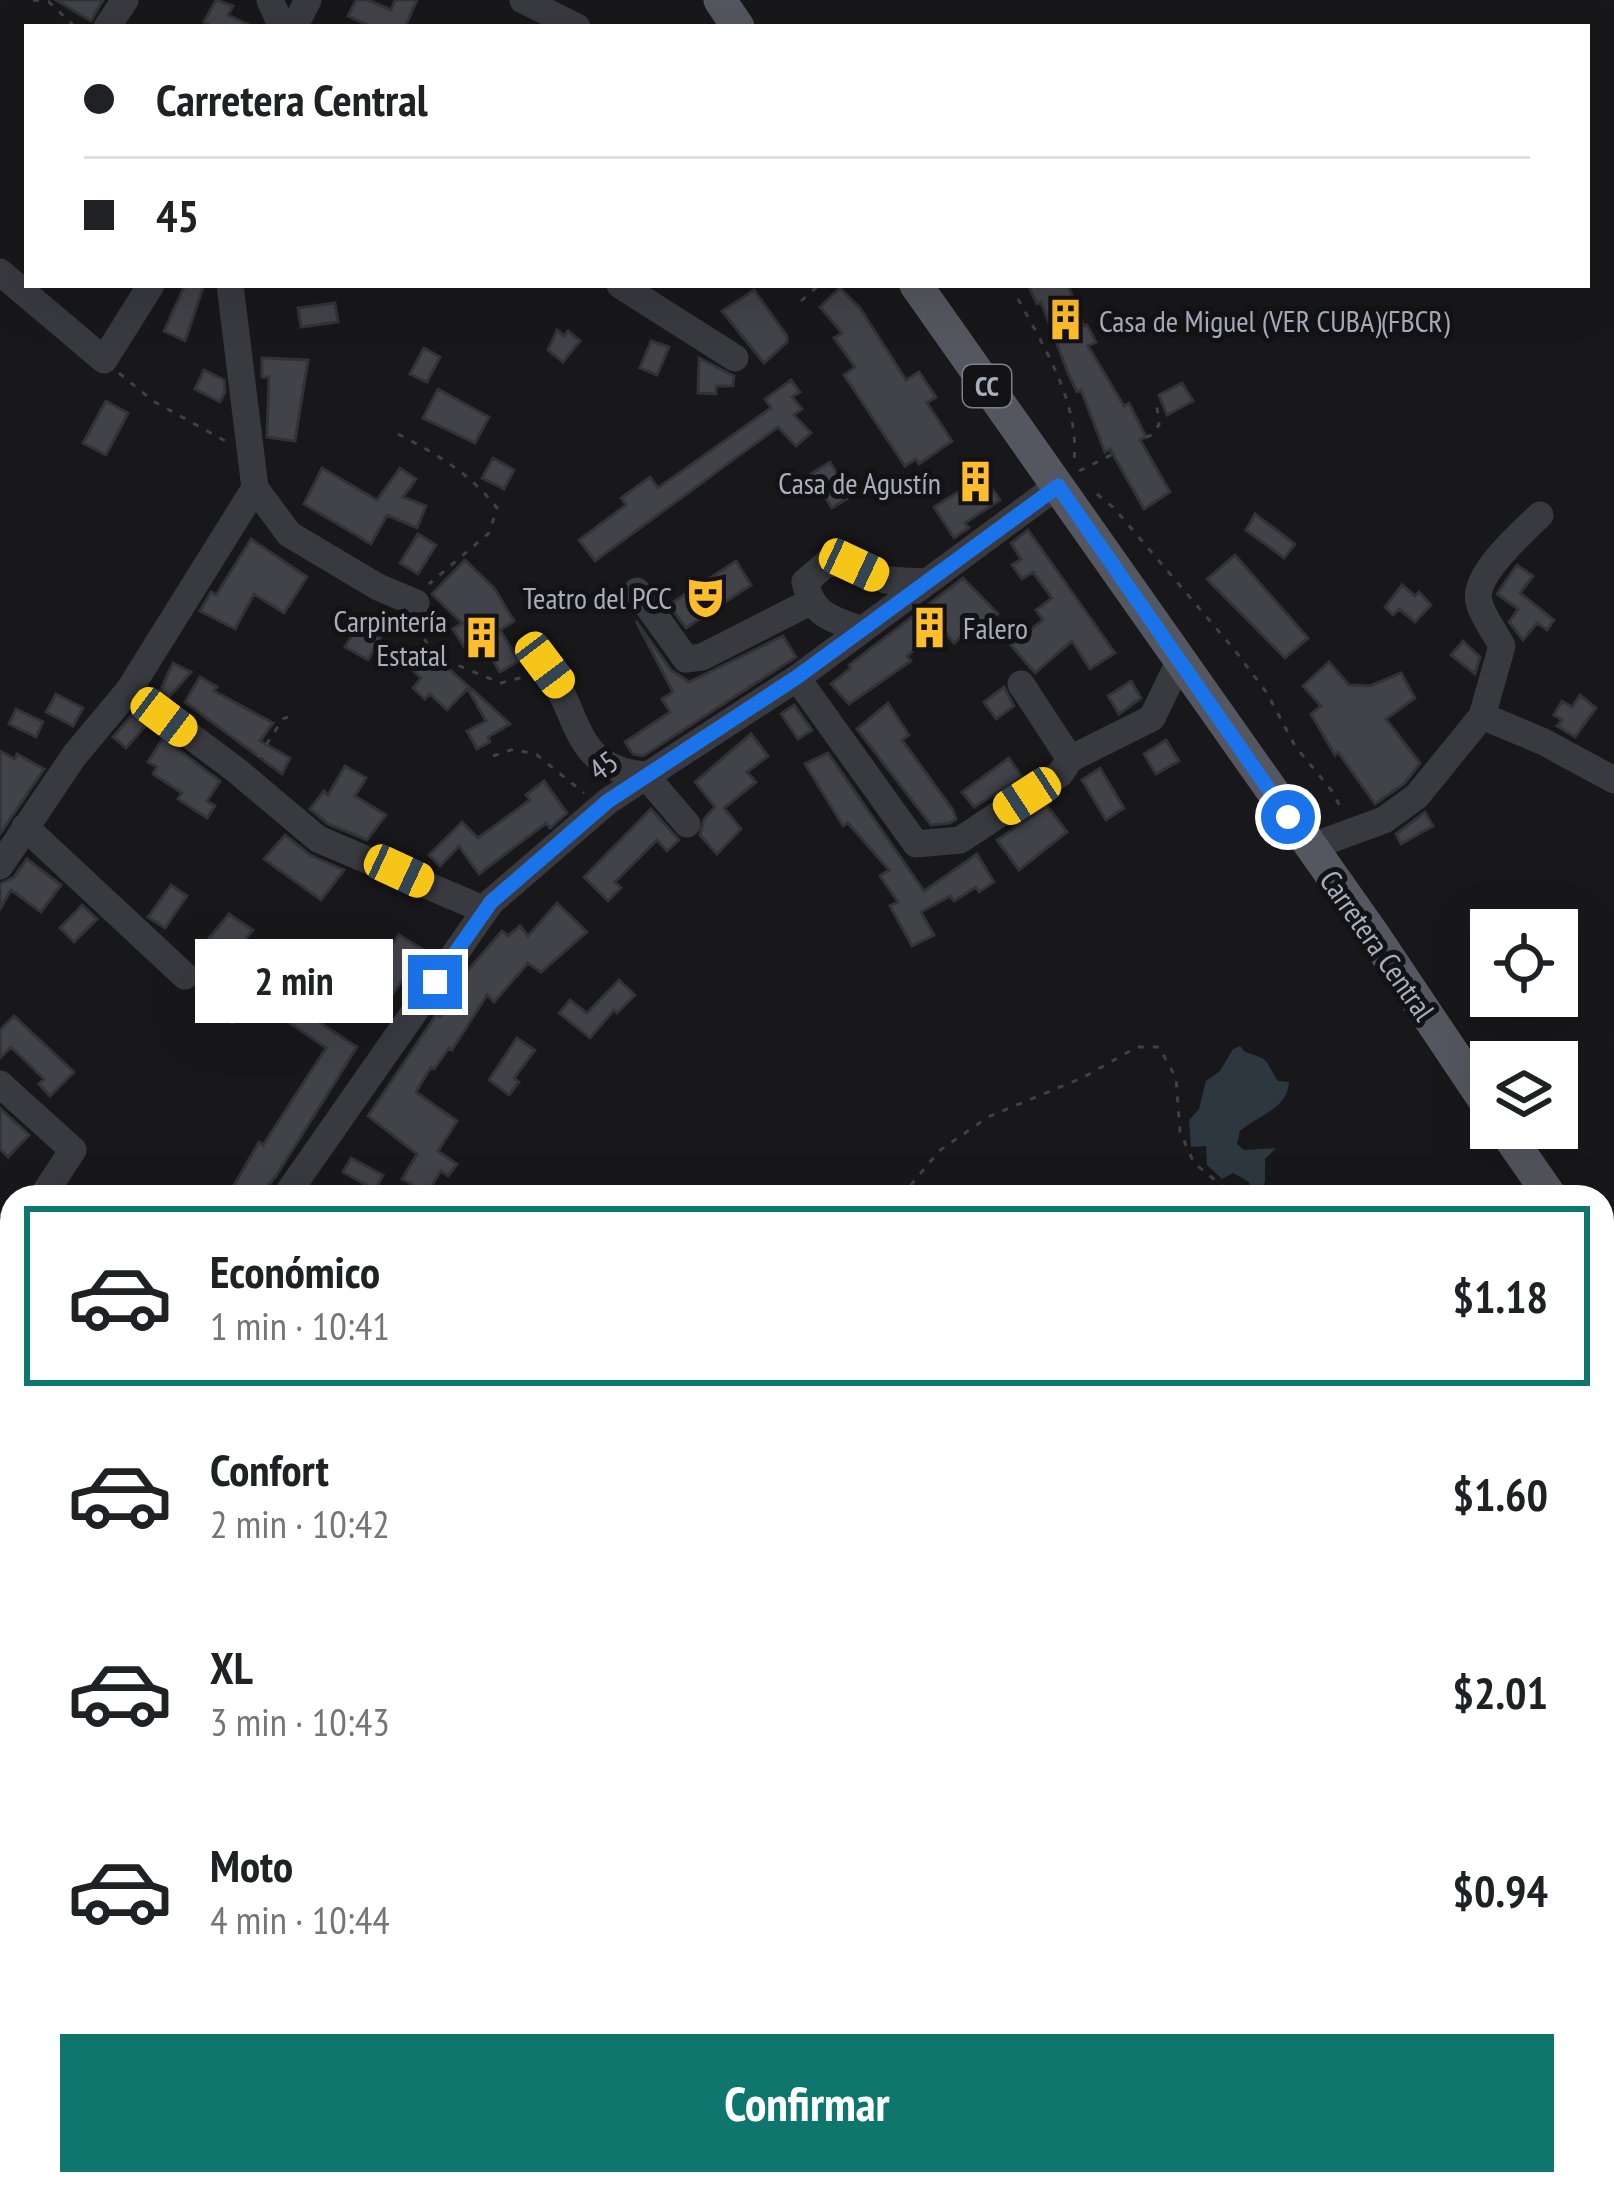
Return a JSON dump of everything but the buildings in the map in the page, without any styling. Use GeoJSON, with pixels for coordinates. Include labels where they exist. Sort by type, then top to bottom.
{"type":"FeatureCollection","features":[{"type":"Feature","properties":{"kind":"main road","name":"CC"},"geometry":{"type":"LineString","coordinates":[[918,288],[1065,480]]}},
{"type":"Feature","properties":{"kind":"main road","name":"Carretera Central"},"geometry":{"type":"LineString","coordinates":[[1065,480],[1179,662],[1325,842],[1470,1076]]}},
{"type":"Feature","properties":{"kind":"main road"},"geometry":{"type":"LineString","coordinates":[[1518,1149],[1543,1185]]}},
{"type":"Feature","properties":{"kind":"street"},"geometry":{"type":"LineString","coordinates":[[523,0],[571,24]]}},
{"type":"Feature","properties":{"kind":"street"},"geometry":{"type":"LineString","coordinates":[[0,272],[104,361],[149,288]]}},
{"type":"Feature","properties":{"kind":"street"},"geometry":{"type":"LineString","coordinates":[[230,288],[255,488],[289,534],[378,587],[416,603]]}},
{"type":"Feature","properties":{"kind":"street"},"geometry":{"type":"LineString","coordinates":[[625,288],[735,358]]}},
{"type":"Feature","properties":{"kind":"street","name":"45"},"geometry":{"type":"LineString","coordinates":[[293,1185],[485,910],[608,801],[797,677],[1065,480]]}},
{"type":"Feature","properties":{"kind":"street"},"geometry":{"type":"LineString","coordinates":[[0,866],[74,756],[129,690],[255,488]]}},
{"type":"Feature","properties":{"kind":"street"},"geometry":{"type":"LineString","coordinates":[[1325,842],[1384,820],[1417,796],[1482,716],[1502,646],[1479,603],[1478,588],[1486,572],[1540,515]]}},
{"type":"Feature","properties":{"kind":"street"},"geometry":{"type":"LineString","coordinates":[[861,630],[824,615],[810,602],[805,582],[827,563],[854,565],[886,580],[926,582]]}},
{"type":"Feature","properties":{"kind":"street"},"geometry":{"type":"LineString","coordinates":[[637,591],[686,659],[702,657],[810,602]]}},
{"type":"Feature","properties":{"kind":"street"},"geometry":{"type":"LineString","coordinates":[[797,677],[916,844],[960,839],[1060,774],[1070,759],[1152,718],[1179,662]]}},
{"type":"Feature","properties":{"kind":"street"},"geometry":{"type":"LineString","coordinates":[[545,665],[565,692],[595,760],[645,775],[687,824]]}},
{"type":"Feature","properties":{"kind":"street"},"geometry":{"type":"LineString","coordinates":[[1021,684],[1070,759]]}},
{"type":"Feature","properties":{"kind":"street"},"geometry":{"type":"LineString","coordinates":[[129,690],[318,839],[485,910]]}},
{"type":"Feature","properties":{"kind":"street"},"geometry":{"type":"LineString","coordinates":[[1482,716],[1544,742],[1614,780]]}},
{"type":"Feature","properties":{"kind":"street"},"geometry":{"type":"LineString","coordinates":[[25,827],[184,976]]}},
{"type":"Feature","properties":{"kind":"street"},"geometry":{"type":"LineString","coordinates":[[0,1084],[73,1150],[50,1185]]}},
{"type":"Feature","properties":{"kind":"path"},"geometry":{"type":"LineString","coordinates":[[33,0],[49,2],[72,24]]}},
{"type":"Feature","properties":{"kind":"path"},"geometry":{"type":"LineString","coordinates":[[801,301],[816,288]]}},
{"type":"Feature","properties":{"kind":"path"},"geometry":{"type":"LineString","coordinates":[[1018,299],[1072,411],[1076,438],[1065,480]]}},
{"type":"Feature","properties":{"kind":"path"},"geometry":{"type":"LineString","coordinates":[[104,361],[153,401],[251,454]]}},
{"type":"Feature","properties":{"kind":"path"},"geometry":{"type":"LineString","coordinates":[[1065,480],[1151,436],[1159,425],[1157,406]]}},
{"type":"Feature","properties":{"kind":"path"},"geometry":{"type":"LineString","coordinates":[[398,434],[450,464],[482,488],[497,508],[489,533],[428,585],[416,603],[429,649],[501,683],[545,665]]}},
{"type":"Feature","properties":{"kind":"path"},"geometry":{"type":"LineString","coordinates":[[1065,480],[1114,508],[1256,678],[1295,746],[1332,791],[1344,814],[1325,842]]}},
{"type":"Feature","properties":{"kind":"path"},"geometry":{"type":"LineString","coordinates":[[236,770],[254,762],[283,719],[292,715]]}},
{"type":"Feature","properties":{"kind":"path"},"geometry":{"type":"LineString","coordinates":[[493,756],[514,749],[537,755],[574,788],[608,801]]}},
{"type":"Feature","properties":{"kind":"path"},"geometry":{"type":"LineString","coordinates":[[911,1185],[939,1150],[988,1117],[1084,1077],[1137,1048],[1159,1047],[1176,1078],[1180,1132],[1194,1163],[1221,1185]]}},
{"type":"Feature","properties":{"kind":"shaded area"},"geometry":{"type":"Polygon","coordinates":[[[1240,1046],[1260,1057],[1278,1081],[1289,1082],[1278,1105],[1240,1131],[1237,1144],[1244,1150],[1276,1148],[1265,1159],[1263,1185],[1249,1185],[1233,1173],[1222,1179],[1207,1165],[1206,1146],[1191,1147],[1189,1120],[1199,1109],[1206,1081],[1220,1071],[1240,1046]]]}},
{"type":"Feature","properties":{"kind":"place","name":"Casa de Miguel (VER CUBA)(FBCR)"},"geometry":{"type":"Point","coordinates":[1065,320]}},
{"type":"Feature","properties":{"kind":"place","name":"Casa de Agustín"},"geometry":{"type":"Point","coordinates":[975,482]}},
{"type":"Feature","properties":{"kind":"place","name":"Teatro del PCC"},"geometry":{"type":"Point","coordinates":[706,597]}},
{"type":"Feature","properties":{"kind":"place","name":"Falero"},"geometry":{"type":"Point","coordinates":[929,627]}},
{"type":"Feature","properties":{"kind":"place","name":"Carpintería Estatal"},"geometry":{"type":"Point","coordinates":[481,637]}},
{"type":"Feature","properties":{"kind":"route"},"geometry":{"type":"LineString","coordinates":[[435,982],[491,902],[608,801],[797,677],[1058,486],[1288,817]]}}]}
